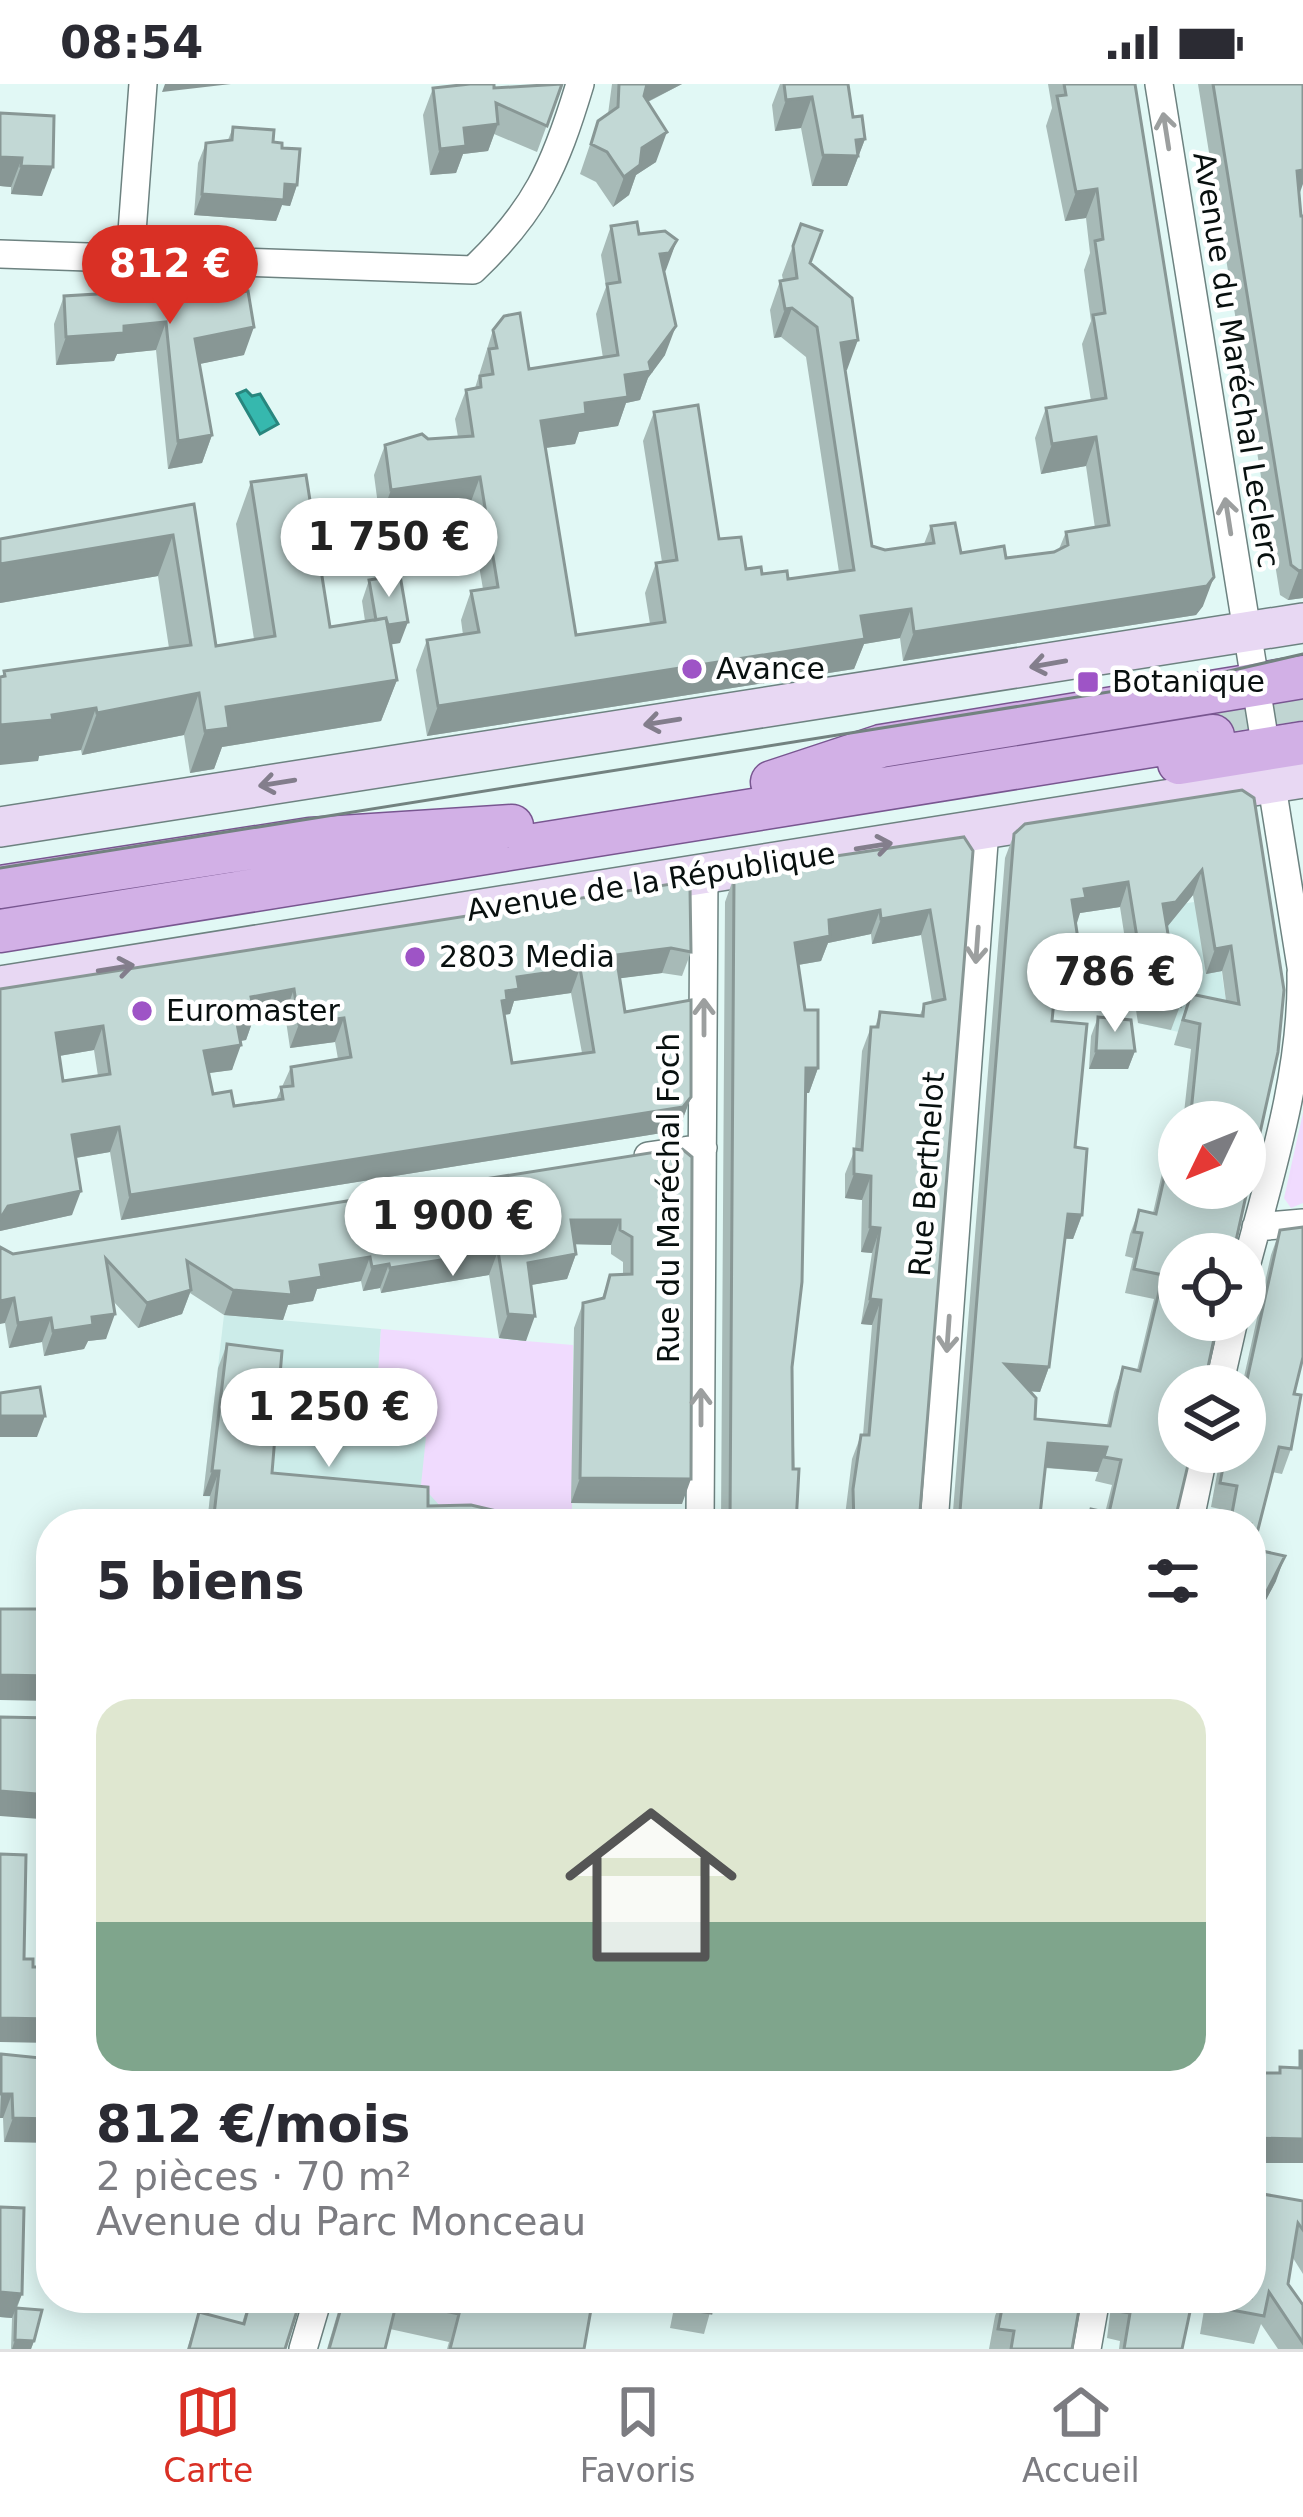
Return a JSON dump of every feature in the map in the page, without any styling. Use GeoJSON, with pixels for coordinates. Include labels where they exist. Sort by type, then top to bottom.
{"type":"FeatureCollection","features":[{"type":"Feature","properties":{"kind":"main road"},"geometry":{"type":"LineString","coordinates":[[1274,743],[1303,677]]}},
{"type":"Feature","properties":{"kind":"main road","name":"Avenue de la République"},"geometry":{"type":"LineString","coordinates":[[0,906],[531,834],[1211,725],[772,782],[531,834],[393,869],[0,931]]}},
{"type":"Feature","properties":{"kind":"main road"},"geometry":{"type":"LineString","coordinates":[[772,782],[880,746],[1274,743]]}},
{"type":"Feature","properties":{"kind":"main road"},"geometry":{"type":"LineString","coordinates":[[0,886],[310,839],[531,834],[678,841],[1274,743]]}},
{"type":"Feature","properties":{"kind":"main road"},"geometry":{"type":"LineString","coordinates":[[0,950],[236,912],[393,869]]}},
{"type":"Feature","properties":{"kind":"street"},"geometry":{"type":"LineString","coordinates":[[130,259],[143,84]]}},
{"type":"Feature","properties":{"kind":"street"},"geometry":{"type":"LineString","coordinates":[[0,254],[472,270],[519,226],[560,152],[580,84]]}},
{"type":"Feature","properties":{"kind":"street","name":"Avenue du Maréchal Leclerc"},"geometry":{"type":"LineString","coordinates":[[1159,84],[1246,632],[1274,743],[1302,976],[1300,1052],[1254,1233]]}},
{"type":"Feature","properties":{"kind":"street"},"geometry":{"type":"LineString","coordinates":[[0,827],[1303,623]]}},
{"type":"Feature","properties":{"kind":"street","name":"Avenue de la République"},"geometry":{"type":"LineString","coordinates":[[0,986],[986,829],[1274,743]]}},
{"type":"Feature","properties":{"kind":"street","name":"Rue Berthelot"},"geometry":{"type":"LineString","coordinates":[[935,1509],[986,829]]}},
{"type":"Feature","properties":{"kind":"street","name":"Rue du Maréchal Foch"},"geometry":{"type":"LineString","coordinates":[[692,1509],[703,1148],[704,873]]}},
{"type":"Feature","properties":{"kind":"street"},"geometry":{"type":"LineString","coordinates":[[611,1162],[703,1148]]}},
{"type":"Feature","properties":{"kind":"street"},"geometry":{"type":"LineString","coordinates":[[1256,1227],[1303,1222]]}},
{"type":"Feature","properties":{"kind":"street"},"geometry":{"type":"LineString","coordinates":[[1192,1509],[1200,1473]]}},
{"type":"Feature","properties":{"kind":"street"},"geometry":{"type":"LineString","coordinates":[[303,2349],[314,2313]]}},
{"type":"Feature","properties":{"kind":"street"},"geometry":{"type":"LineString","coordinates":[[1088,2349],[1094,2313]]}},
{"type":"Feature","properties":{"kind":"shaded area"},"geometry":{"type":"Polygon","coordinates":[[[1168,825],[1181,904],[1194,902],[1190,875],[1206,872],[1226,1001],[1201,1037],[1138,1023],[1168,825]]]}},
{"type":"Feature","properties":{"kind":"shaded area"},"geometry":{"type":"Polygon","coordinates":[[[1303,1113],[1303,1203],[1291,1208],[1284,1198],[1303,1113]]]}},
{"type":"Feature","properties":{"kind":"shaded area"},"geometry":{"type":"Polygon","coordinates":[[[224,1315],[381,1329],[375,1433],[426,1437],[441,1507],[496,1509],[209,1509],[210,1497],[203,1496],[224,1315]]]}},
{"type":"Feature","properties":{"kind":"shaded area"},"geometry":{"type":"Polygon","coordinates":[[[381,1329],[573,1345],[572,1509],[441,1507],[421,1485],[426,1437],[374,1433],[381,1329]]]}},
{"type":"Feature","properties":{"kind":"water"},"geometry":{"type":"Polygon","coordinates":[[[246,390],[252,396],[260,394],[278,424],[260,434],[237,394],[246,390]]]}},
{"type":"Feature","properties":{"kind":"building"},"geometry":{"type":"Polygon","coordinates":[[[494,84],[494,88],[562,84],[547,126],[496,103],[498,124],[464,128],[466,146],[440,149],[433,88],[494,84]]]}},
{"type":"Feature","properties":{"kind":"building"},"geometry":{"type":"Polygon","coordinates":[[[619,84],[647,84],[644,96],[667,132],[642,148],[640,165],[624,177],[607,152],[591,144],[598,121],[618,107],[619,84]]]}},
{"type":"Feature","properties":{"kind":"building"},"geometry":{"type":"Polygon","coordinates":[[[784,84],[848,84],[853,117],[862,116],[865,139],[856,140],[858,156],[823,155],[812,97],[786,100],[784,84]]]}},
{"type":"Feature","properties":{"kind":"building"},"geometry":{"type":"Polygon","coordinates":[[[1064,84],[1135,84],[1214,577],[1207,586],[914,632],[911,609],[861,616],[865,639],[438,706],[427,640],[479,632],[471,591],[498,587],[480,477],[391,490],[385,445],[422,434],[428,439],[473,436],[466,390],[481,387],[480,376],[493,374],[489,349],[497,348],[493,330],[504,316],[520,313],[529,369],[618,355],[607,284],[620,282],[611,226],[637,222],[639,234],[665,231],[677,240],[669,253],[660,254],[676,326],[649,362],[651,371],[625,375],[628,397],[585,403],[586,414],[541,421],[576,635],[665,622],[656,563],[677,560],[654,412],[698,405],[719,539],[741,537],[746,569],[761,567],[762,574],[787,571],[788,579],[854,570],[817,327],[792,308],[785,309],[780,281],[797,278],[793,246],[801,224],[822,231],[810,263],[852,298],[858,340],[841,343],[872,546],[885,550],[934,543],[931,526],[955,523],[961,553],[1004,546],[1006,558],[1054,552],[1068,545],[1066,532],[1109,525],[1096,437],[1052,444],[1046,408],[1106,398],[1093,315],[1105,313],[1095,241],[1103,239],[1097,189],[1076,192],[1057,96],[1066,95],[1064,84]]]}},
{"type":"Feature","properties":{"kind":"building"},"geometry":{"type":"Polygon","coordinates":[[[1213,84],[1303,84],[1303,170],[1297,171],[1303,216],[1303,570],[1299,571],[1291,565],[1213,84]]]}},
{"type":"Feature","properties":{"kind":"building"},"geometry":{"type":"Polygon","coordinates":[[[0,113],[54,116],[53,167],[21,166],[22,158],[0,157],[0,113]]]}},
{"type":"Feature","properties":{"kind":"building"},"geometry":{"type":"Polygon","coordinates":[[[233,127],[274,130],[273,142],[300,149],[297,185],[285,184],[284,200],[202,194],[206,143],[232,140],[233,127]]]}},
{"type":"Feature","properties":{"kind":"building"},"geometry":{"type":"Polygon","coordinates":[[[162,254],[207,255],[216,296],[248,291],[254,327],[195,339],[212,435],[178,441],[166,322],[124,326],[124,333],[66,337],[64,296],[164,290],[162,254]]]}},
{"type":"Feature","properties":{"kind":"building"},"geometry":{"type":"Polygon","coordinates":[[[306,475],[330,627],[386,618],[397,680],[226,707],[229,728],[205,731],[199,693],[0,725],[4,671],[191,645],[173,535],[0,564],[0,539],[194,504],[216,646],[275,636],[251,482],[306,475]]]}},
{"type":"Feature","properties":{"kind":"building"},"geometry":{"type":"Polygon","coordinates":[[[400,575],[408,622],[388,625],[386,618],[376,620],[369,580],[400,575]]]}},
{"type":"Feature","properties":{"kind":"building"},"geometry":{"type":"Polygon","coordinates":[[[1242,790],[1254,798],[1284,990],[1266,1106],[1266,1101],[1192,1101],[1200,1024],[1183,1020],[1191,994],[1239,1004],[1231,946],[1215,949],[1202,870],[1176,902],[1163,904],[1180,1006],[1147,999],[1128,882],[1084,889],[1086,898],[1072,900],[1078,939],[1060,937],[1052,1021],[1087,1024],[1075,1147],[1087,1149],[1082,1215],[1068,1214],[1049,1367],[1005,1364],[1036,1398],[1035,1419],[1110,1426],[1123,1367],[1140,1371],[1158,1296],[1158,1341],[1214,1341],[1208,1365],[1158,1365],[1158,1473],[1186,1473],[1178,1509],[1110,1509],[1121,1460],[1104,1457],[1107,1447],[1048,1443],[1041,1509],[960,1509],[1014,834],[1025,824],[1242,790]]]}},
{"type":"Feature","properties":{"kind":"building"},"geometry":{"type":"Polygon","coordinates":[[[964,837],[973,851],[920,1509],[854,1509],[861,1435],[869,1435],[881,1300],[870,1299],[880,1228],[870,1227],[871,1176],[854,1174],[854,1149],[862,1150],[871,1027],[878,1027],[880,1012],[923,1016],[924,1004],[945,999],[930,910],[881,919],[880,910],[829,920],[830,936],[795,943],[805,1010],[818,1010],[818,1068],[806,1068],[802,1282],[792,1367],[797,1509],[730,1509],[734,877],[741,870],[964,837]]]}},
{"type":"Feature","properties":{"kind":"building"},"geometry":{"type":"Polygon","coordinates":[[[684,882],[690,888],[691,952],[671,948],[616,955],[625,1012],[691,1000],[691,1097],[683,1107],[130,1195],[119,1127],[72,1135],[81,1191],[8,1206],[0,1219],[0,989],[684,882]],[[580,968],[517,977],[519,989],[506,991],[507,1000],[502,1001],[512,1063],[594,1052],[580,968]],[[294,989],[251,997],[255,1016],[236,1018],[241,1045],[204,1051],[213,1094],[231,1091],[234,1106],[283,1099],[281,1087],[293,1086],[291,1067],[351,1057],[344,1018],[299,1024],[294,989]],[[103,1026],[56,1033],[63,1081],[110,1074],[103,1026]]]}},
{"type":"Feature","properties":{"kind":"building"},"geometry":{"type":"Polygon","coordinates":[[[1098,1017],[1131,1020],[1135,1051],[1096,1051],[1098,1017]]]}},
{"type":"Feature","properties":{"kind":"building"},"geometry":{"type":"Polygon","coordinates":[[[681,1148],[692,1157],[691,1479],[580,1478],[583,1303],[604,1298],[610,1275],[632,1274],[632,1237],[620,1230],[620,1220],[571,1220],[576,1254],[528,1263],[535,1316],[508,1314],[498,1251],[390,1268],[389,1264],[372,1267],[370,1257],[320,1265],[322,1277],[290,1282],[292,1295],[233,1290],[187,1261],[191,1290],[147,1303],[106,1259],[115,1314],[92,1317],[93,1325],[53,1331],[51,1318],[18,1323],[14,1298],[0,1301],[0,1247],[13,1254],[681,1148]]]}},
{"type":"Feature","properties":{"kind":"building"},"geometry":{"type":"Polygon","coordinates":[[[1158,1205],[1158,1209],[1243,1209],[1238,1233],[1158,1233],[1158,1274],[1134,1269],[1142,1233],[1134,1232],[1139,1210],[1156,1214],[1158,1205]]]}},
{"type":"Feature","properties":{"kind":"building"},"geometry":{"type":"Polygon","coordinates":[[[1303,1227],[1303,1357],[1294,1394],[1301,1395],[1291,1449],[1279,1447],[1263,1509],[1233,1509],[1237,1486],[1220,1483],[1222,1473],[1266,1473],[1266,1365],[1250,1365],[1256,1341],[1266,1341],[1266,1294],[1280,1230],[1303,1227]]]}},
{"type":"Feature","properties":{"kind":"building"},"geometry":{"type":"Polygon","coordinates":[[[227,1344],[282,1351],[272,1473],[428,1487],[428,1506],[488,1509],[215,1509],[219,1471],[212,1471],[227,1344]]]}},
{"type":"Feature","properties":{"kind":"building"},"geometry":{"type":"Polygon","coordinates":[[[40,1387],[45,1416],[0,1416],[0,1393],[40,1387]]]}},
{"type":"Feature","properties":{"kind":"building"},"geometry":{"type":"Polygon","coordinates":[[[1266,1552],[1285,1556],[1266,1593],[1266,1552]]]}},
{"type":"Feature","properties":{"kind":"building"},"geometry":{"type":"Polygon","coordinates":[[[0,1609],[36,1609],[36,1676],[0,1675],[0,1609]]]}},
{"type":"Feature","properties":{"kind":"building"},"geometry":{"type":"Polygon","coordinates":[[[0,1717],[36,1718],[36,1794],[0,1791],[0,1717]]]}},
{"type":"Feature","properties":{"kind":"building"},"geometry":{"type":"Polygon","coordinates":[[[0,1854],[26,1855],[24,1959],[33,1959],[36,1967],[36,2019],[0,2018],[0,1854]]]}},
{"type":"Feature","properties":{"kind":"building"},"geometry":{"type":"Polygon","coordinates":[[[1303,2051],[1303,2139],[1266,2138],[1266,2073],[1280,2073],[1280,2067],[1300,2068],[1303,2051]]]}},
{"type":"Feature","properties":{"kind":"building"},"geometry":{"type":"Polygon","coordinates":[[[1,2054],[36,2058],[36,2119],[13,2118],[12,2094],[1,2094],[1,2054]]]}},
{"type":"Feature","properties":{"kind":"building"},"geometry":{"type":"Polygon","coordinates":[[[1266,2195],[1303,2201],[1303,2230],[1298,2223],[1288,2284],[1303,2305],[1303,2343],[1269,2292],[1266,2306],[1266,2195]]]}},
{"type":"Feature","properties":{"kind":"building"},"geometry":{"type":"Polygon","coordinates":[[[0,2207],[24,2208],[22,2294],[0,2292],[0,2207]]]}},
{"type":"Feature","properties":{"kind":"building"},"geometry":{"type":"Polygon","coordinates":[[[16,2308],[41,2313],[34,2341],[15,2340],[16,2308]]]}},
{"type":"Feature","properties":{"kind":"building"},"geometry":{"type":"Polygon","coordinates":[[[199,2313],[244,2324],[247,2313],[296,2313],[285,2349],[189,2349],[199,2313]]]}},
{"type":"Feature","properties":{"kind":"building"},"geometry":{"type":"Polygon","coordinates":[[[340,2313],[394,2313],[385,2349],[329,2349],[340,2313]]]}},
{"type":"Feature","properties":{"kind":"building"},"geometry":{"type":"Polygon","coordinates":[[[454,2313],[590,2313],[584,2349],[450,2349],[459,2314],[454,2313]]]}},
{"type":"Feature","properties":{"kind":"building"},"geometry":{"type":"Polygon","coordinates":[[[1001,2313],[1078,2313],[1072,2349],[1011,2349],[1014,2331],[998,2329],[1001,2313]]]}},
{"type":"Feature","properties":{"kind":"building"},"geometry":{"type":"Polygon","coordinates":[[[1130,2313],[1190,2313],[1182,2349],[1124,2349],[1130,2313]]]}},
{"type":"Feature","properties":{"kind":"tunnel"},"geometry":{"type":"LineString","coordinates":[[1208,714],[1303,699]]}},
{"type":"Feature","properties":{"kind":"tram line"},"geometry":{"type":"LineString","coordinates":[[0,868],[1203,677],[1303,654]]}},
{"type":"Feature","properties":{"kind":"place","name":"Avance"},"geometry":{"type":"Point","coordinates":[692,669]}},
{"type":"Feature","properties":{"kind":"place","name":"Botanique"},"geometry":{"type":"Point","coordinates":[1088,682]}},
{"type":"Feature","properties":{"kind":"place","name":"2803 Media"},"geometry":{"type":"Point","coordinates":[415,957]}},
{"type":"Feature","properties":{"kind":"place","name":"Euromaster"},"geometry":{"type":"Point","coordinates":[142,1011]}}]}
